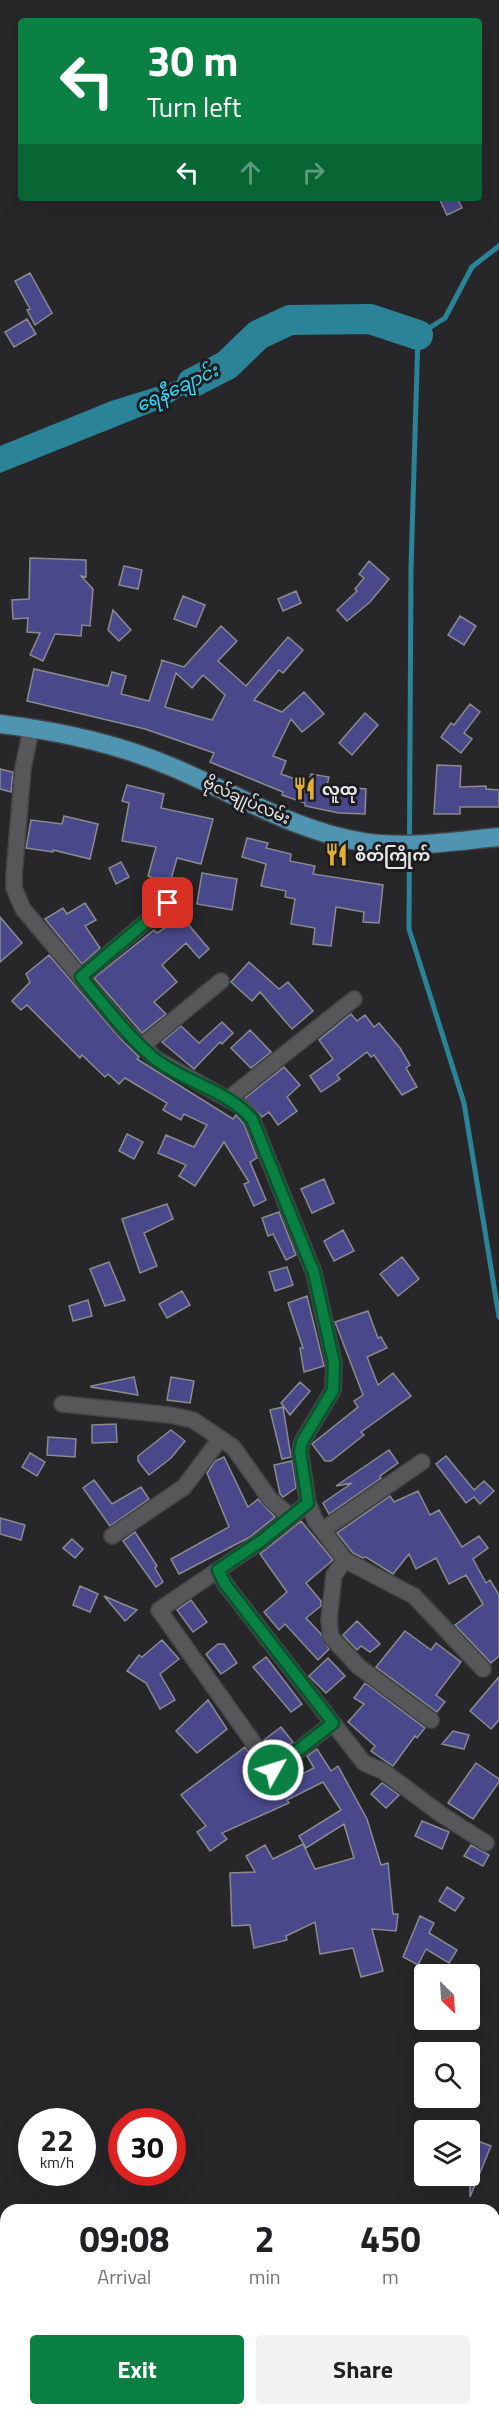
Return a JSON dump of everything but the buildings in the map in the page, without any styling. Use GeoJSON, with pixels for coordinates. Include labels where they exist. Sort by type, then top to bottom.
{"type":"FeatureCollection","features":[{"type":"Feature","properties":{"kind":"main road","name":"ဗိုလ်‌ချုပ်‌လမ်း"},"geometry":{"type":"LineString","coordinates":[[0,724],[135,752],[272,813],[330,834],[363,842],[396,844],[499,837]]}},
{"type":"Feature","properties":{"kind":"street"},"geometry":{"type":"LineString","coordinates":[[32,729],[23,768],[14,888],[23,909],[142,1046],[156,1059],[184,1077],[242,1107],[261,1136],[314,1273],[334,1363],[333,1390],[302,1442],[300,1452],[308,1503],[323,1530],[345,1560],[414,1596],[483,1669]]}},
{"type":"Feature","properties":{"kind":"street"},"geometry":{"type":"LineString","coordinates":[[81,977],[168,903]]}},
{"type":"Feature","properties":{"kind":"street"},"geometry":{"type":"LineString","coordinates":[[142,1046],[221,981]]}},
{"type":"Feature","properties":{"kind":"street"},"geometry":{"type":"LineString","coordinates":[[228,1099],[354,999]]}},
{"type":"Feature","properties":{"kind":"street"},"geometry":{"type":"LineString","coordinates":[[62,1404],[170,1415],[193,1420],[233,1447],[270,1499],[291,1517]]}},
{"type":"Feature","properties":{"kind":"street"},"geometry":{"type":"LineString","coordinates":[[112,1536],[184,1487],[220,1439]]}},
{"type":"Feature","properties":{"kind":"street"},"geometry":{"type":"LineString","coordinates":[[323,1530],[423,1462]]}},
{"type":"Feature","properties":{"kind":"street"},"geometry":{"type":"LineString","coordinates":[[308,1503],[218,1570],[159,1610],[273,1770],[333,1723]]}},
{"type":"Feature","properties":{"kind":"street"},"geometry":{"type":"LineString","coordinates":[[345,1560],[334,1575],[328,1620],[331,1637],[358,1667],[431,1719]]}},
{"type":"Feature","properties":{"kind":"street"},"geometry":{"type":"LineString","coordinates":[[218,1570],[225,1584],[364,1763],[383,1771],[486,1843]]}},
{"type":"Feature","properties":{"kind":"water"},"geometry":{"type":"Polygon","coordinates":[[[227,365],[165,407],[0,473],[0,446],[111,401],[227,365]]]}},
{"type":"Feature","properties":{"kind":"waterway"},"geometry":{"type":"LineString","coordinates":[[499,246],[472,267],[445,318],[418,335],[411,568],[409,929],[464,1103],[499,1317]]}},
{"type":"Feature","properties":{"kind":"waterway","name":"ရေနီချောင်း"},"geometry":{"type":"LineString","coordinates":[[192,383],[227,365],[258,335],[290,320],[370,319],[418,335]]}},
{"type":"Feature","properties":{"kind":"place","name":"လူထု"},"geometry":{"type":"Point","coordinates":[304,789]}},
{"type":"Feature","properties":{"kind":"place","name":"စိတ်ကြိုက်"},"geometry":{"type":"Point","coordinates":[337,855]}},
{"type":"Feature","properties":{"kind":"route"},"geometry":{"type":"LineString","coordinates":[[168,903],[81,977],[126,1031],[156,1059],[184,1077],[242,1107],[252,1119],[261,1136],[314,1273],[334,1363],[333,1390],[306,1430],[300,1452],[308,1503],[261,1541],[218,1570],[225,1584],[275,1645],[333,1723],[273,1770]]}}]}
